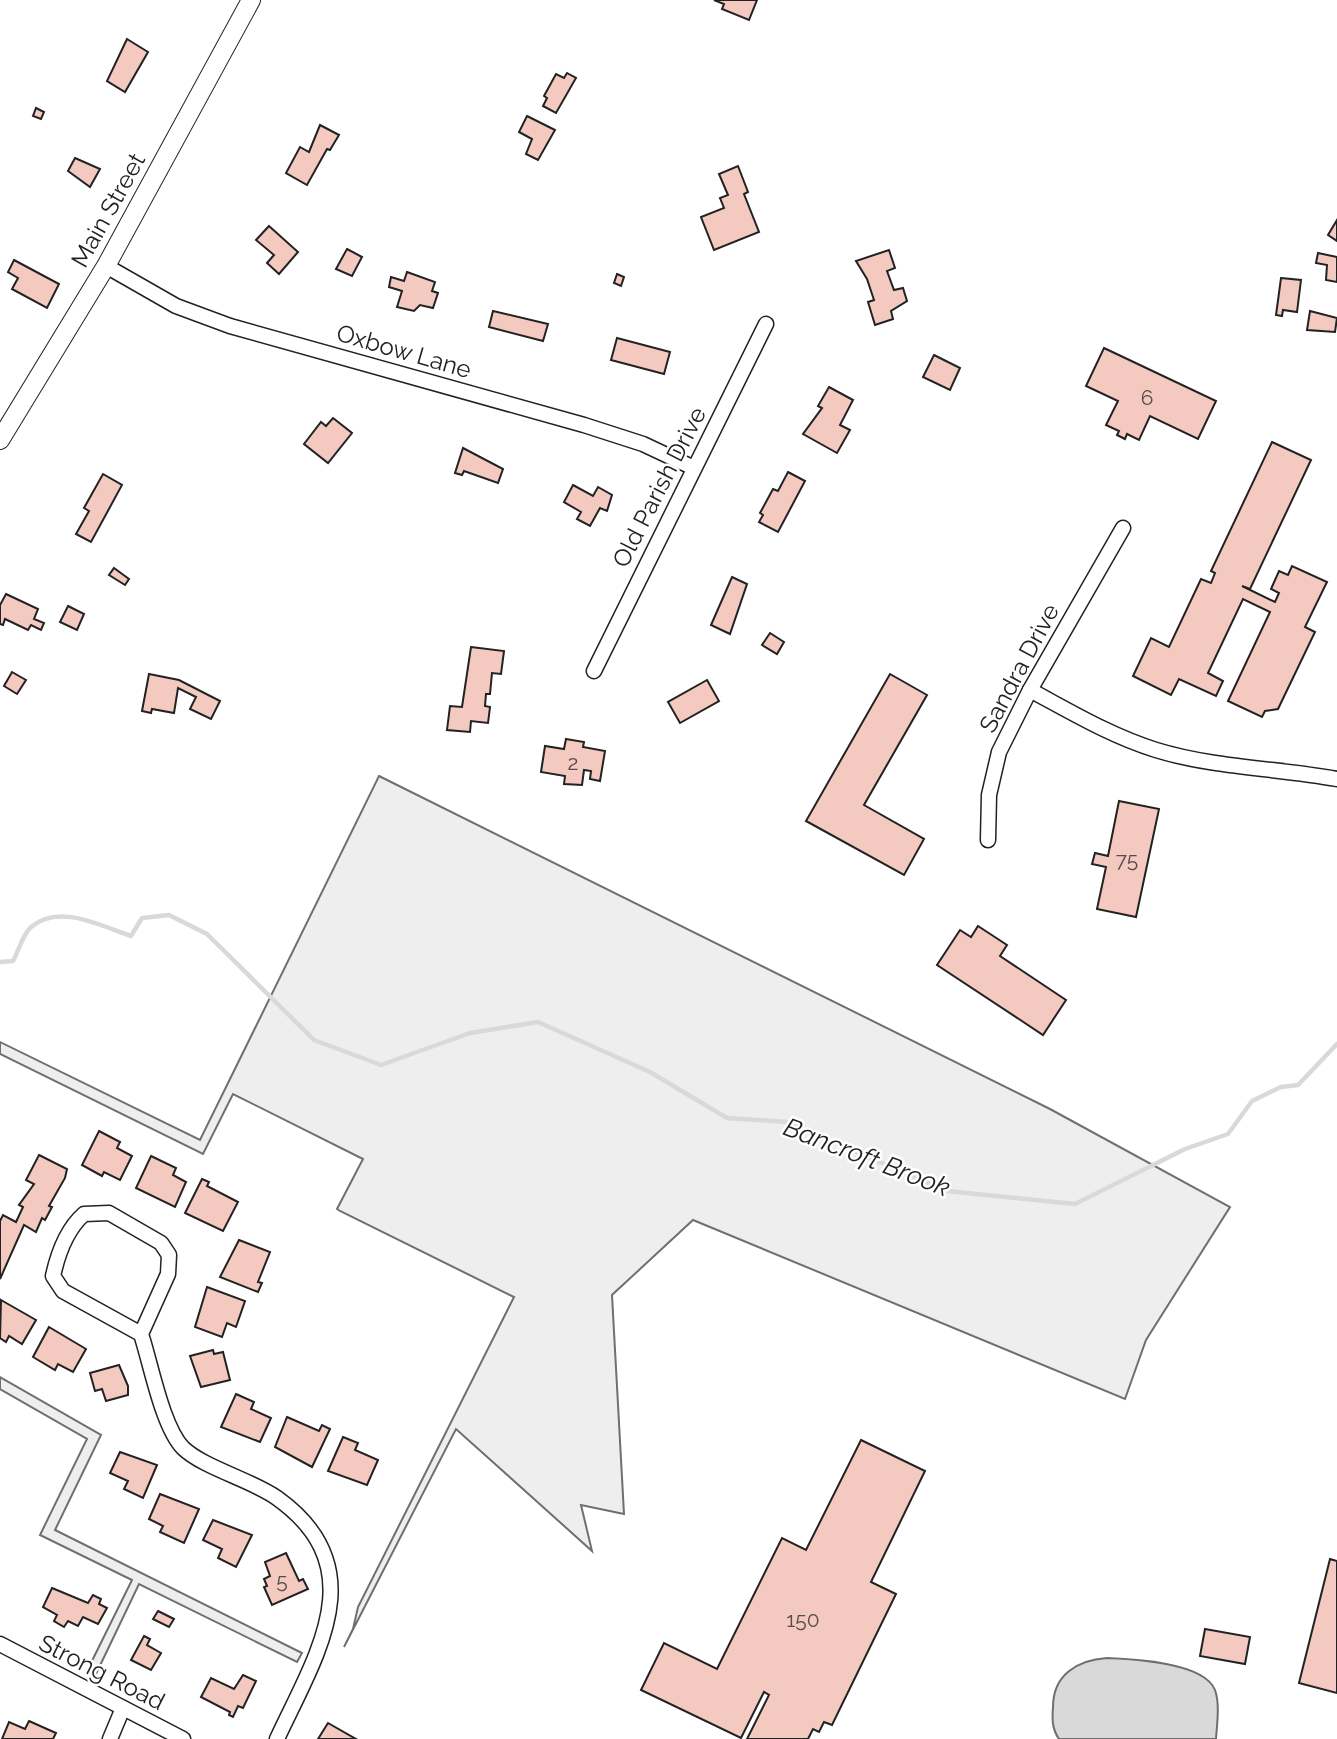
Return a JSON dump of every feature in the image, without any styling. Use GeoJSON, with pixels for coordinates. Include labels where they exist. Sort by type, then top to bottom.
{"type":"FeatureCollection","features":[{"type":"Feature","properties":{"kind":"street","name":"Main Street"},"geometry":{"type":"LineString","coordinates":[[0,440],[106,266],[251,0]]}},
{"type":"Feature","properties":{"kind":"street","name":"Oxbow Lane"},"geometry":{"type":"LineString","coordinates":[[106,266],[176,306],[230,326],[584,425],[643,444],[694,468]]}},
{"type":"Feature","properties":{"kind":"street","name":"Old Parish Drive"},"geometry":{"type":"LineString","coordinates":[[594,671],[766,324]]}},
{"type":"Feature","properties":{"kind":"street","name":"Sandra Drive"},"geometry":{"type":"LineString","coordinates":[[988,840],[989,795],[999,752],[1030,690],[1123,528]]}},
{"type":"Feature","properties":{"kind":"street"},"geometry":{"type":"LineString","coordinates":[[1030,690],[1114,735],[1158,751],[1223,764],[1337,779]]}},
{"type":"Feature","properties":{"kind":"street"},"geometry":{"type":"LineString","coordinates":[[141,1334],[63,1291],[54,1276],[57,1255],[75,1223],[84,1214],[109,1213],[161,1243],[169,1255],[168,1274],[141,1334],[171,1429],[184,1448],[276,1497],[299,1517],[317,1540],[326,1559],[332,1582],[331,1615],[322,1643],[277,1739]]}},
{"type":"Feature","properties":{"kind":"street","name":"Strong Road"},"geometry":{"type":"LineString","coordinates":[[0,1644],[183,1739]]}},
{"type":"Feature","properties":{"kind":"street"},"geometry":{"type":"LineString","coordinates":[[110,1739],[123,1708]]}},
{"type":"Feature","properties":{"kind":"shaded area"},"geometry":{"type":"Polygon","coordinates":[[[379,776],[1050,1109],[1230,1207],[1146,1340],[1125,1399],[693,1220],[612,1295],[624,1514],[581,1505],[592,1551],[456,1429],[344,1647],[353,1629],[358,1607],[514,1297],[337,1209],[363,1159],[233,1094],[203,1154],[0,1054],[0,1042],[200,1140],[379,776]]]}},
{"type":"Feature","properties":{"kind":"shaded area"},"geometry":{"type":"Polygon","coordinates":[[[0,1377],[101,1435],[55,1530],[302,1653],[297,1662],[139,1584],[95,1676],[87,1671],[132,1580],[40,1535],[87,1439],[0,1389],[0,1377]]]}},
{"type":"Feature","properties":{"kind":"shaded area"},"geometry":{"type":"Polygon","coordinates":[[[1107,1658],[1166,1664],[1197,1673],[1208,1681],[1215,1690],[1217,1701],[1216,1739],[1059,1739],[1053,1720],[1057,1686],[1069,1671],[1077,1666],[1107,1658]]]}},
{"type":"Feature","properties":{"kind":"building"},"geometry":{"type":"Polygon","coordinates":[[[714,0],[757,0],[749,20],[722,9],[724,4],[714,0]]]}},
{"type":"Feature","properties":{"kind":"building"},"geometry":{"type":"Polygon","coordinates":[[[127,39],[148,52],[125,92],[107,81],[127,39]]]}},
{"type":"Feature","properties":{"kind":"building"},"geometry":{"type":"Polygon","coordinates":[[[567,73],[576,78],[556,113],[543,106],[547,98],[544,96],[556,74],[564,78],[567,73]]]}},
{"type":"Feature","properties":{"kind":"building"},"geometry":{"type":"Polygon","coordinates":[[[36,108],[44,112],[41,119],[33,116],[36,108]]]}},
{"type":"Feature","properties":{"kind":"building"},"geometry":{"type":"Polygon","coordinates":[[[527,116],[555,130],[538,160],[526,154],[532,139],[519,132],[527,116]]]}},
{"type":"Feature","properties":{"kind":"building"},"geometry":{"type":"Polygon","coordinates":[[[320,125],[339,135],[330,150],[327,149],[307,185],[286,173],[300,147],[309,152],[320,125]]]}},
{"type":"Feature","properties":{"kind":"building"},"geometry":{"type":"Polygon","coordinates":[[[75,158],[100,169],[90,187],[68,171],[75,158]]]}},
{"type":"Feature","properties":{"kind":"building"},"geometry":{"type":"Polygon","coordinates":[[[738,166],[748,192],[744,194],[759,232],[714,250],[701,217],[724,208],[720,198],[728,195],[719,174],[738,166]]]}},
{"type":"Feature","properties":{"kind":"building"},"geometry":{"type":"Polygon","coordinates":[[[1337,220],[1337,241],[1328,235],[1337,220]]]}},
{"type":"Feature","properties":{"kind":"building"},"geometry":{"type":"Polygon","coordinates":[[[269,226],[298,252],[279,274],[267,263],[274,255],[256,240],[269,226]]]}},
{"type":"Feature","properties":{"kind":"building"},"geometry":{"type":"Polygon","coordinates":[[[347,249],[362,257],[352,276],[336,269],[347,249]]]}},
{"type":"Feature","properties":{"kind":"building"},"geometry":{"type":"Polygon","coordinates":[[[889,250],[895,268],[887,271],[894,290],[903,288],[907,301],[891,311],[893,319],[875,325],[868,302],[874,300],[867,279],[856,261],[889,250]]]}},
{"type":"Feature","properties":{"kind":"building"},"geometry":{"type":"Polygon","coordinates":[[[1318,253],[1337,257],[1337,282],[1326,280],[1327,265],[1316,263],[1318,253]]]}},
{"type":"Feature","properties":{"kind":"building"},"geometry":{"type":"Polygon","coordinates":[[[14,260],[59,284],[47,308],[12,289],[18,278],[8,272],[14,260]]]}},
{"type":"Feature","properties":{"kind":"building"},"geometry":{"type":"Polygon","coordinates":[[[407,272],[435,282],[432,291],[438,293],[433,308],[420,305],[414,311],[397,307],[402,291],[389,287],[391,277],[404,281],[407,272]]]}},
{"type":"Feature","properties":{"kind":"building"},"geometry":{"type":"Polygon","coordinates":[[[617,274],[624,277],[621,286],[614,283],[617,274]]]}},
{"type":"Feature","properties":{"kind":"building"},"geometry":{"type":"Polygon","coordinates":[[[1281,278],[1301,280],[1297,312],[1283,310],[1282,316],[1276,315],[1281,278]]]}},
{"type":"Feature","properties":{"kind":"building"},"geometry":{"type":"Polygon","coordinates":[[[493,311],[548,324],[543,341],[489,327],[493,311]]]}},
{"type":"Feature","properties":{"kind":"building"},"geometry":{"type":"Polygon","coordinates":[[[1310,311],[1337,318],[1335,332],[1307,330],[1310,311]]]}},
{"type":"Feature","properties":{"kind":"building"},"geometry":{"type":"Polygon","coordinates":[[[617,338],[670,352],[664,374],[611,360],[617,338]]]}},
{"type":"Feature","properties":{"kind":"building"},"geometry":{"type":"Polygon","coordinates":[[[1104,348],[1216,401],[1198,439],[1150,416],[1139,440],[1127,434],[1125,439],[1117,435],[1119,431],[1106,425],[1118,401],[1086,386],[1104,348]]]}},
{"type":"Feature","properties":{"kind":"building"},"geometry":{"type":"Polygon","coordinates":[[[934,355],[960,368],[950,390],[923,377],[934,355]]]}},
{"type":"Feature","properties":{"kind":"building"},"geometry":{"type":"Polygon","coordinates":[[[829,387],[853,400],[840,425],[850,430],[837,453],[803,434],[822,408],[818,406],[829,387]]]}},
{"type":"Feature","properties":{"kind":"building"},"geometry":{"type":"Polygon","coordinates":[[[333,418],[352,433],[328,463],[304,444],[321,422],[326,426],[333,418]]]}},
{"type":"Feature","properties":{"kind":"building"},"geometry":{"type":"Polygon","coordinates":[[[1272,442],[1311,460],[1250,589],[1242,586],[1275,602],[1279,593],[1271,589],[1279,571],[1288,575],[1292,566],[1327,582],[1305,627],[1315,632],[1278,709],[1265,711],[1262,717],[1228,701],[1270,612],[1243,599],[1208,673],[1223,681],[1216,696],[1179,679],[1171,695],[1133,676],[1151,638],[1169,647],[1201,579],[1211,583],[1215,573],[1211,571],[1272,442]]]}},
{"type":"Feature","properties":{"kind":"building"},"geometry":{"type":"Polygon","coordinates":[[[463,448],[503,469],[498,483],[464,471],[462,475],[455,473],[463,448]]]}},
{"type":"Feature","properties":{"kind":"building"},"geometry":{"type":"Polygon","coordinates":[[[788,472],[805,481],[778,532],[759,522],[763,515],[760,513],[773,489],[778,491],[788,472]]]}},
{"type":"Feature","properties":{"kind":"building"},"geometry":{"type":"Polygon","coordinates":[[[103,474],[122,485],[91,542],[76,534],[89,511],[84,508],[103,474]]]}},
{"type":"Feature","properties":{"kind":"building"},"geometry":{"type":"Polygon","coordinates":[[[573,485],[593,496],[598,487],[612,495],[607,511],[600,508],[590,526],[577,519],[581,512],[564,502],[573,485]]]}},
{"type":"Feature","properties":{"kind":"building"},"geometry":{"type":"Polygon","coordinates":[[[114,568],[129,579],[125,585],[109,575],[114,568]]]}},
{"type":"Feature","properties":{"kind":"building"},"geometry":{"type":"Polygon","coordinates":[[[732,577],[747,584],[730,634],[711,625],[732,577]]]}},
{"type":"Feature","properties":{"kind":"building"},"geometry":{"type":"Polygon","coordinates":[[[6,594],[38,609],[34,619],[44,623],[41,630],[31,625],[28,630],[5,619],[3,625],[0,624],[0,605],[6,594]]]}},
{"type":"Feature","properties":{"kind":"building"},"geometry":{"type":"Polygon","coordinates":[[[68,606],[84,614],[77,630],[60,622],[68,606]]]}},
{"type":"Feature","properties":{"kind":"building"},"geometry":{"type":"Polygon","coordinates":[[[770,633],[784,642],[777,654],[762,645],[770,633]]]}},
{"type":"Feature","properties":{"kind":"building"},"geometry":{"type":"Polygon","coordinates":[[[471,647],[504,651],[501,674],[492,673],[490,694],[486,694],[485,706],[490,707],[488,723],[471,721],[470,732],[447,730],[450,706],[462,707],[471,647]]]}},
{"type":"Feature","properties":{"kind":"building"},"geometry":{"type":"Polygon","coordinates":[[[12,672],[26,680],[17,694],[4,686],[12,672]]]}},
{"type":"Feature","properties":{"kind":"building"},"geometry":{"type":"Polygon","coordinates":[[[149,674],[179,680],[220,701],[211,719],[190,709],[196,697],[178,688],[174,713],[152,709],[151,713],[142,711],[149,674]]]}},
{"type":"Feature","properties":{"kind":"building"},"geometry":{"type":"Polygon","coordinates":[[[890,674],[927,695],[864,805],[924,839],[904,875],[806,821],[890,674]]]}},
{"type":"Feature","properties":{"kind":"building"},"geometry":{"type":"Polygon","coordinates":[[[707,680],[719,701],[680,723],[668,702],[707,680]]]}},
{"type":"Feature","properties":{"kind":"building"},"geometry":{"type":"Polygon","coordinates":[[[566,739],[584,742],[583,747],[605,751],[600,781],[590,779],[591,771],[584,770],[582,785],[564,784],[565,776],[541,772],[545,746],[564,749],[566,739]]]}},
{"type":"Feature","properties":{"kind":"building"},"geometry":{"type":"Polygon","coordinates":[[[1119,801],[1159,809],[1136,917],[1097,909],[1106,867],[1092,864],[1095,853],[1108,856],[1119,801]]]}},
{"type":"Feature","properties":{"kind":"building"},"geometry":{"type":"Polygon","coordinates":[[[978,926],[1007,945],[1000,956],[1066,1000],[1043,1035],[937,965],[960,930],[971,937],[978,926]]]}},
{"type":"Feature","properties":{"kind":"building"},"geometry":{"type":"Polygon","coordinates":[[[99,1131],[120,1142],[117,1148],[132,1156],[120,1180],[104,1172],[102,1176],[82,1165],[99,1131]]]}},
{"type":"Feature","properties":{"kind":"building"},"geometry":{"type":"Polygon","coordinates":[[[39,1155],[67,1169],[65,1178],[49,1206],[52,1207],[45,1220],[42,1218],[36,1232],[24,1225],[0,1279],[0,1221],[3,1215],[16,1222],[23,1207],[19,1205],[34,1184],[26,1180],[39,1155]]]}},
{"type":"Feature","properties":{"kind":"building"},"geometry":{"type":"Polygon","coordinates":[[[151,1156],[176,1168],[173,1175],[186,1182],[175,1207],[136,1188],[151,1156]]]}},
{"type":"Feature","properties":{"kind":"building"},"geometry":{"type":"Polygon","coordinates":[[[202,1179],[209,1182],[207,1186],[238,1202],[223,1231],[185,1213],[202,1179]]]}},
{"type":"Feature","properties":{"kind":"building"},"geometry":{"type":"Polygon","coordinates":[[[239,1240],[270,1252],[258,1282],[262,1283],[258,1292],[220,1277],[239,1240]]]}},
{"type":"Feature","properties":{"kind":"building"},"geometry":{"type":"Polygon","coordinates":[[[207,1287],[245,1301],[236,1327],[227,1323],[222,1337],[195,1327],[207,1287]]]}},
{"type":"Feature","properties":{"kind":"building"},"geometry":{"type":"Polygon","coordinates":[[[1,1300],[36,1320],[22,1344],[9,1336],[6,1342],[0,1338],[1,1300]]]}},
{"type":"Feature","properties":{"kind":"building"},"geometry":{"type":"Polygon","coordinates":[[[49,1327],[86,1349],[73,1372],[58,1364],[55,1370],[33,1357],[49,1327]]]}},
{"type":"Feature","properties":{"kind":"building"},"geometry":{"type":"Polygon","coordinates":[[[213,1350],[214,1354],[223,1352],[230,1380],[201,1387],[190,1356],[213,1350]]]}},
{"type":"Feature","properties":{"kind":"building"},"geometry":{"type":"Polygon","coordinates":[[[119,1365],[128,1386],[128,1395],[106,1401],[102,1389],[95,1391],[90,1373],[119,1365]]]}},
{"type":"Feature","properties":{"kind":"building"},"geometry":{"type":"Polygon","coordinates":[[[236,1394],[254,1402],[251,1409],[271,1418],[260,1442],[221,1427],[236,1394]]]}},
{"type":"Feature","properties":{"kind":"building"},"geometry":{"type":"Polygon","coordinates":[[[287,1417],[319,1431],[322,1425],[330,1429],[312,1467],[275,1447],[287,1417]]]}},
{"type":"Feature","properties":{"kind":"building"},"geometry":{"type":"Polygon","coordinates":[[[343,1437],[358,1443],[355,1450],[378,1460],[367,1485],[328,1471],[343,1437]]]}},
{"type":"Feature","properties":{"kind":"building"},"geometry":{"type":"Polygon","coordinates":[[[861,1440],[925,1471],[871,1582],[896,1594],[832,1725],[824,1722],[819,1732],[813,1729],[808,1739],[747,1739],[769,1695],[764,1692],[741,1738],[641,1690],[664,1643],[717,1669],[782,1538],[806,1550],[861,1440]]]}},
{"type":"Feature","properties":{"kind":"building"},"geometry":{"type":"Polygon","coordinates":[[[120,1452],[157,1465],[143,1498],[124,1489],[128,1481],[110,1473],[120,1452]]]}},
{"type":"Feature","properties":{"kind":"building"},"geometry":{"type":"Polygon","coordinates":[[[160,1494],[199,1509],[184,1543],[160,1532],[163,1526],[149,1519],[160,1494]]]}},
{"type":"Feature","properties":{"kind":"building"},"geometry":{"type":"Polygon","coordinates":[[[213,1520],[252,1535],[236,1567],[218,1558],[222,1549],[203,1540],[213,1520]]]}},
{"type":"Feature","properties":{"kind":"building"},"geometry":{"type":"Polygon","coordinates":[[[286,1553],[299,1581],[303,1579],[308,1589],[272,1605],[264,1587],[267,1586],[264,1579],[270,1576],[265,1562],[286,1553]]]}},
{"type":"Feature","properties":{"kind":"building"},"geometry":{"type":"Polygon","coordinates":[[[1330,1559],[1337,1561],[1337,1693],[1299,1683],[1330,1559]]]}},
{"type":"Feature","properties":{"kind":"building"},"geometry":{"type":"Polygon","coordinates":[[[52,1588],[88,1603],[93,1595],[101,1599],[99,1604],[107,1608],[98,1624],[83,1617],[78,1626],[68,1621],[64,1627],[54,1621],[57,1615],[43,1607],[52,1588]]]}},
{"type":"Feature","properties":{"kind":"building"},"geometry":{"type":"Polygon","coordinates":[[[158,1611],[174,1619],[169,1627],[153,1619],[158,1611]]]}},
{"type":"Feature","properties":{"kind":"building"},"geometry":{"type":"Polygon","coordinates":[[[1205,1629],[1250,1637],[1245,1664],[1200,1656],[1205,1629]]]}},
{"type":"Feature","properties":{"kind":"building"},"geometry":{"type":"Polygon","coordinates":[[[144,1636],[150,1639],[147,1645],[161,1653],[151,1670],[131,1660],[144,1636]]]}},
{"type":"Feature","properties":{"kind":"building"},"geometry":{"type":"Polygon","coordinates":[[[243,1675],[256,1681],[243,1708],[238,1706],[233,1717],[229,1715],[230,1712],[201,1697],[211,1678],[234,1689],[243,1675]]]}},
{"type":"Feature","properties":{"kind":"building"},"geometry":{"type":"Polygon","coordinates":[[[29,1721],[56,1733],[53,1739],[2,1739],[9,1722],[25,1729],[29,1721]]]}},
{"type":"Feature","properties":{"kind":"building"},"geometry":{"type":"Polygon","coordinates":[[[328,1723],[356,1739],[318,1739],[328,1723]]]}},
{"type":"Feature","properties":{"kind":"waterway","name":"Bancroft Brook"},"geometry":{"type":"LineString","coordinates":[[0,962],[13,961],[28,930],[42,920],[54,917],[80,919],[131,936],[142,918],[169,915],[207,934],[314,1040],[381,1065],[470,1033],[538,1022],[650,1072],[727,1118],[787,1122],[947,1191],[1075,1204],[1185,1149],[1228,1134],[1252,1101],[1281,1087],[1298,1085],[1337,1044]]}}]}
